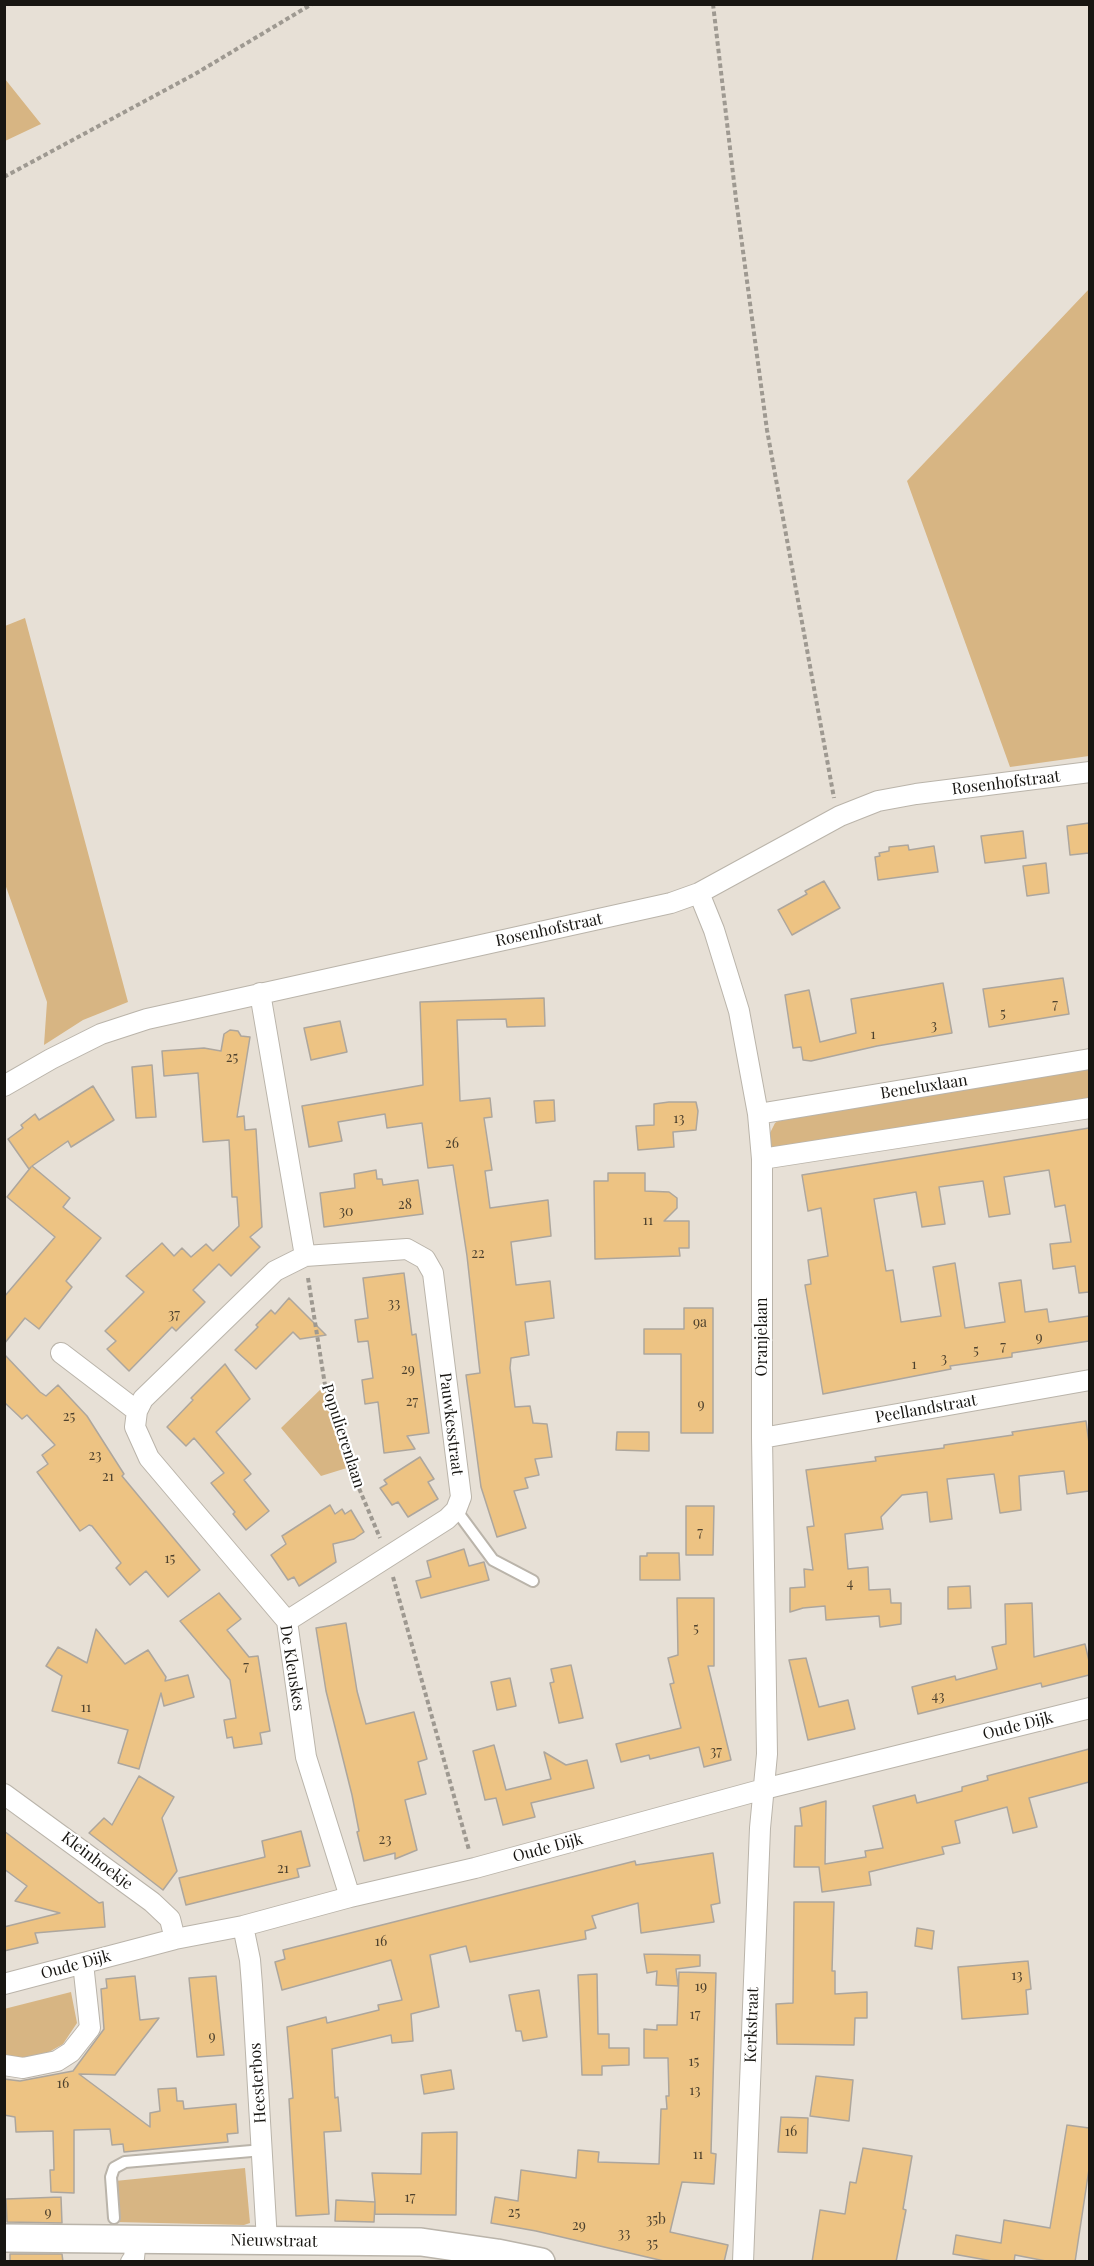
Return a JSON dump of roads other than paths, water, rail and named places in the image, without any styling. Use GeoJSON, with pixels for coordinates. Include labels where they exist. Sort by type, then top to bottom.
{"type":"FeatureCollection","features":[{"type":"Feature","properties":{"kind":"street","name":"Rosenhofstraat"},"geometry":{"type":"LineString","coordinates":[[4,1086],[101,1034],[147,1019],[671,903],[699,892],[840,816],[878,801],[907,795],[1089,772]]}},
{"type":"Feature","properties":{"kind":"street","name":"Oranjelaan"},"geometry":{"type":"LineString","coordinates":[[699,892],[714,930],[739,1011],[758,1114],[762,1159],[762,1438],[767,1754],[764,1789]]}},
{"type":"Feature","properties":{"kind":"street"},"geometry":{"type":"LineString","coordinates":[[61,1353],[137,1412],[142,1398],[275,1270],[305,1256],[260,993]]}},
{"type":"Feature","properties":{"kind":"street","name":"Beneluxlaan"},"geometry":{"type":"LineString","coordinates":[[758,1114],[1089,1059]]}},
{"type":"Feature","properties":{"kind":"street"},"geometry":{"type":"LineString","coordinates":[[762,1159],[1089,1108]]}},
{"type":"Feature","properties":{"kind":"street","name":"Pauwkesstraat"},"geometry":{"type":"LineString","coordinates":[[305,1256],[407,1249],[425,1259],[433,1273],[461,1497],[456,1510]]}},
{"type":"Feature","properties":{"kind":"street","name":"Peellandstraat"},"geometry":{"type":"LineString","coordinates":[[762,1438],[1089,1380]]}},
{"type":"Feature","properties":{"kind":"street","name":"De Kleuskes"},"geometry":{"type":"LineString","coordinates":[[137,1412],[135,1427],[149,1458],[287,1621],[306,1756],[350,1897]]}},
{"type":"Feature","properties":{"kind":"street"},"geometry":{"type":"LineString","coordinates":[[287,1621],[447,1519],[456,1510]]}},
{"type":"Feature","properties":{"kind":"street","name":"Oude Dijk"},"geometry":{"type":"LineString","coordinates":[[4,1984],[175,1939],[243,1926],[350,1897],[475,1868],[764,1789],[1089,1708]]}},
{"type":"Feature","properties":{"kind":"street","name":"Kerkstraat"},"geometry":{"type":"LineString","coordinates":[[743,2262],[760,1828],[764,1789]]}},
{"type":"Feature","properties":{"kind":"street","name":"Kleinhoekje"},"geometry":{"type":"LineString","coordinates":[[4,1794],[152,1902],[170,1919],[175,1939]]}},
{"type":"Feature","properties":{"kind":"street","name":"Heesterbos"},"geometry":{"type":"LineString","coordinates":[[243,1926],[250,1960],[267,2241]]}},
{"type":"Feature","properties":{"kind":"street"},"geometry":{"type":"LineString","coordinates":[[4,2065],[23,2068],[57,2061],[71,2052],[90,2028],[83,1963]]}},
{"type":"Feature","properties":{"kind":"street","name":"Nieuwstraat"},"geometry":{"type":"LineString","coordinates":[[4,2238],[134,2250],[267,2241],[421,2242],[541,2262]]}},
{"type":"Feature","properties":{"kind":"lane"},"geometry":{"type":"LineString","coordinates":[[456,1510],[493,1560],[533,1581]]}},
{"type":"Feature","properties":{"kind":"lane"},"geometry":{"type":"LineString","coordinates":[[114,2218],[111,2177],[114,2168],[126,2162],[262,2150]]}}]}
